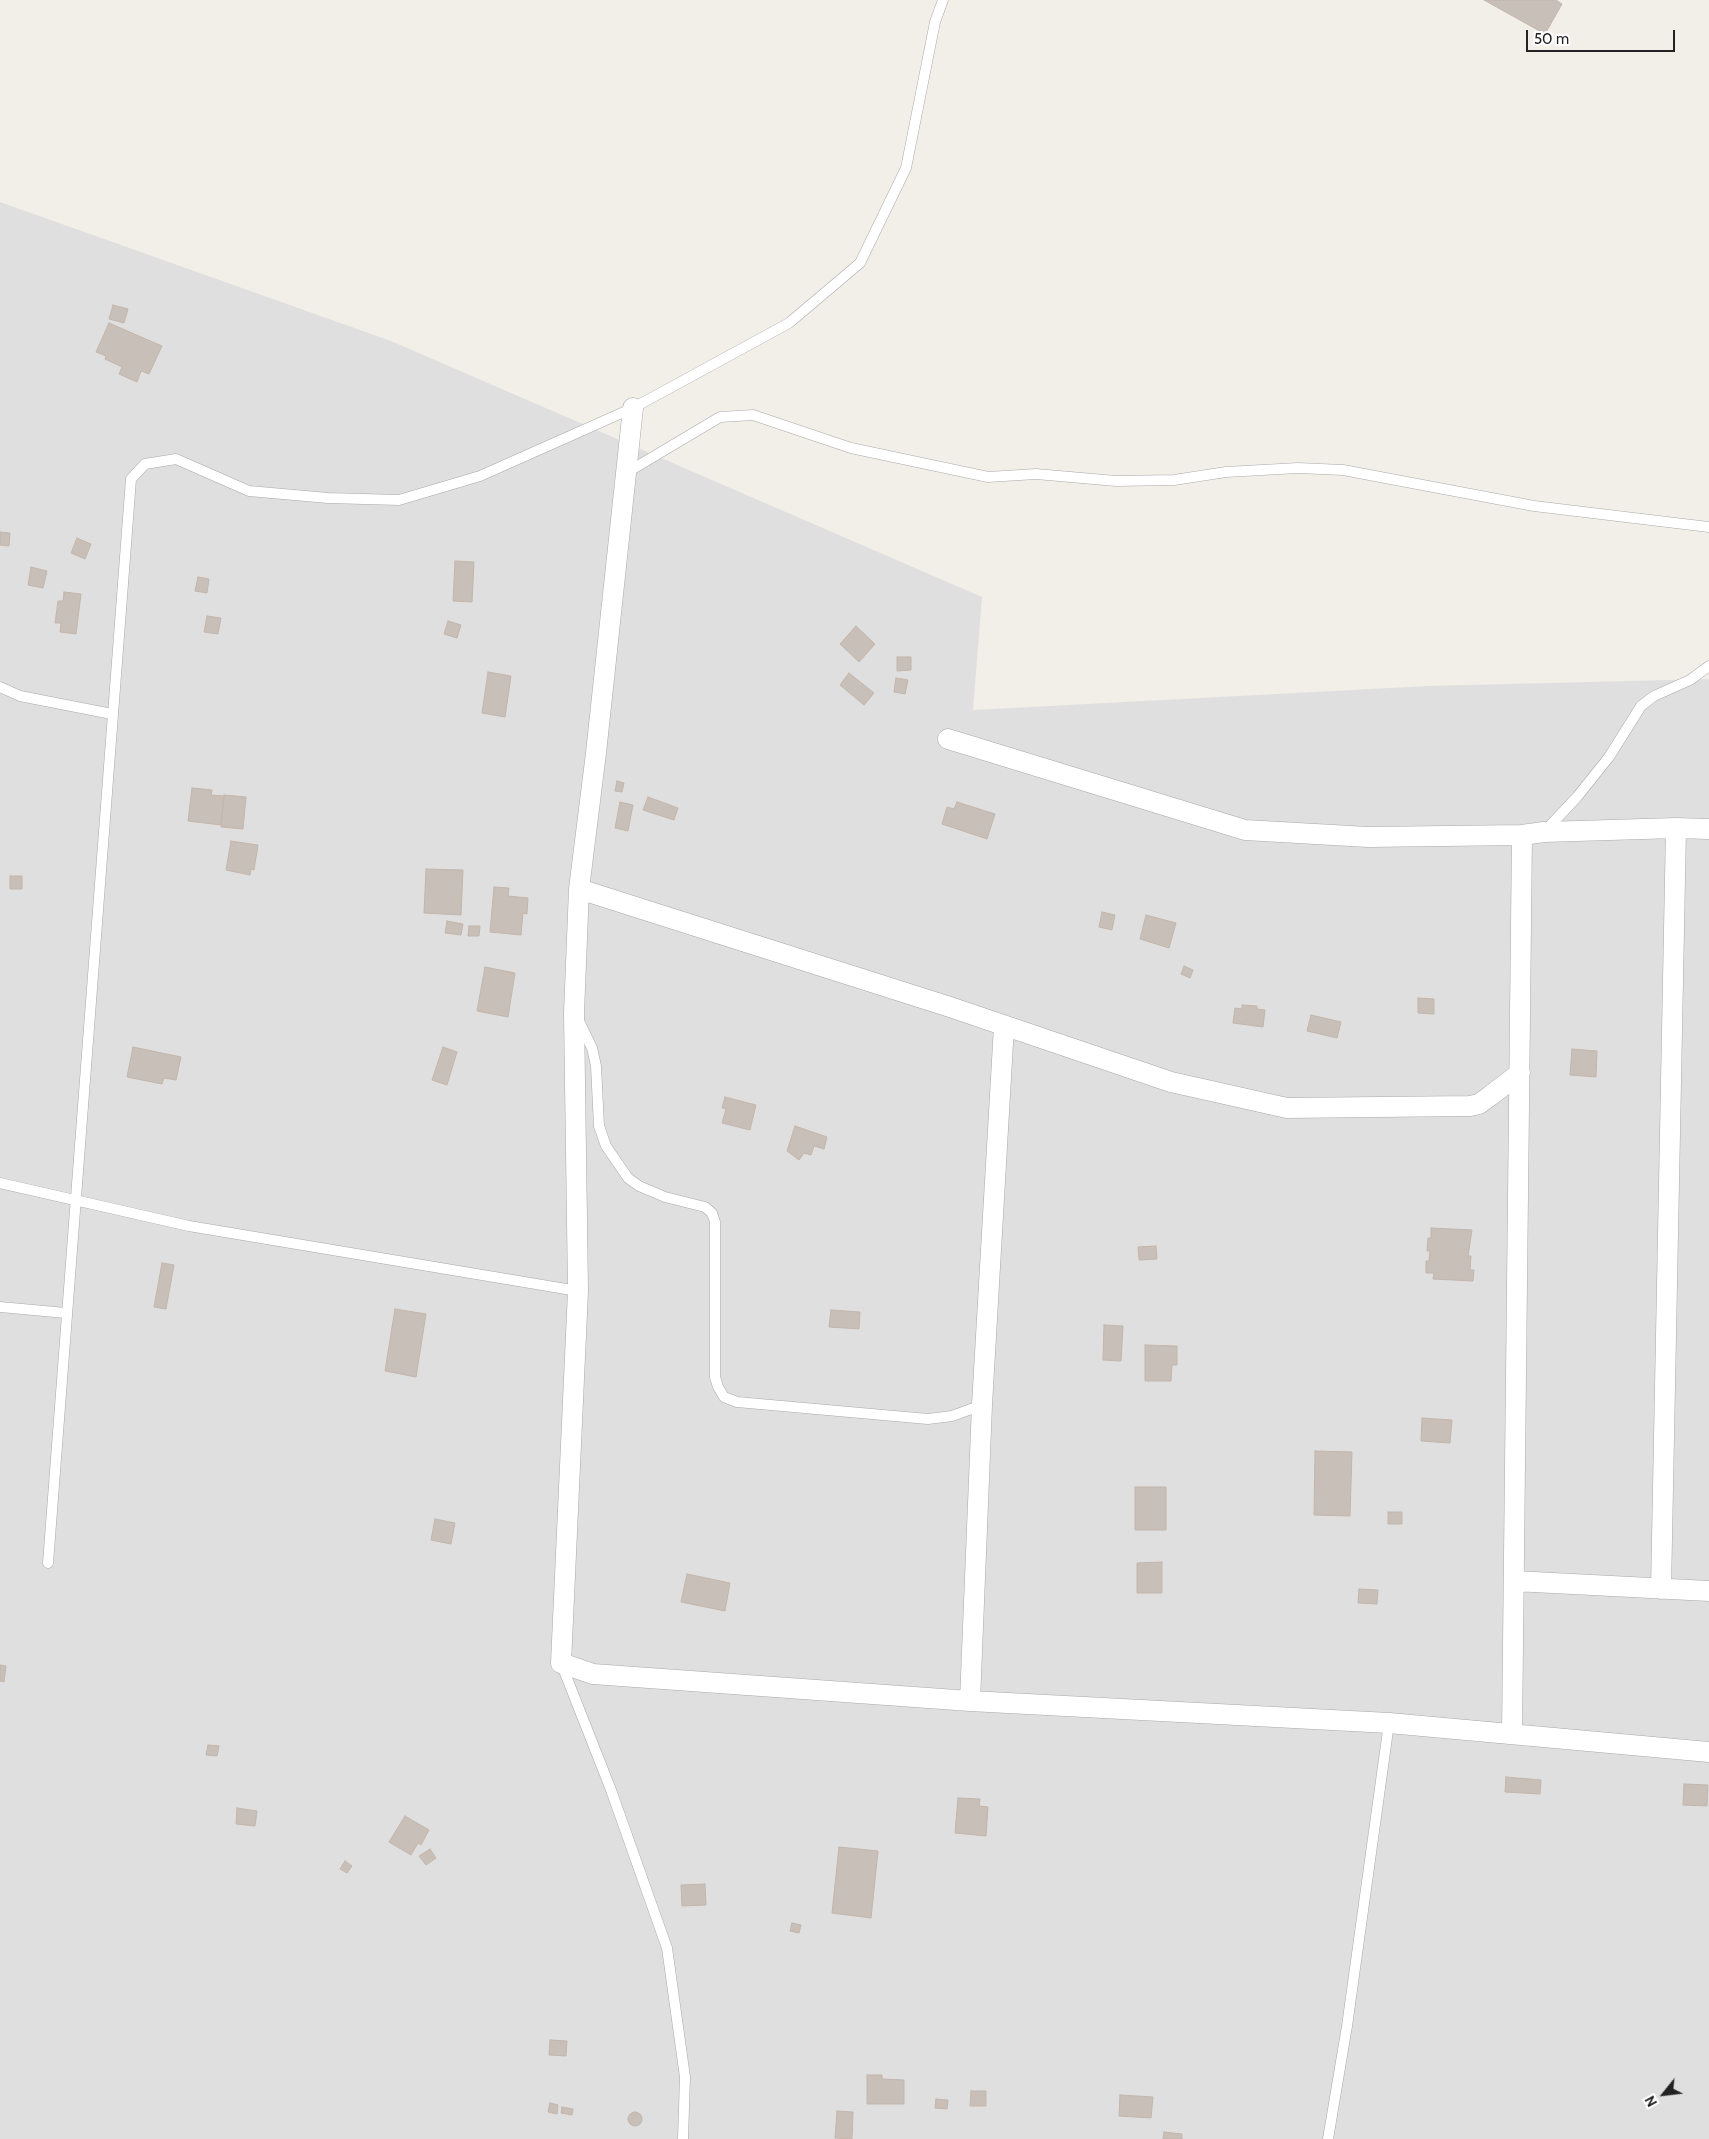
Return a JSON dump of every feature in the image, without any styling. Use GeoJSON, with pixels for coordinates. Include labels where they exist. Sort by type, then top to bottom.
{"type":"FeatureCollection","features":[{"type":"Feature","properties":{"kind":"street"},"geometry":{"type":"LineString","coordinates":[[633,408],[596,753],[579,890],[574,1013],[578,1291],[561,1663],[593,1674],[970,1701],[1389,1723],[1709,1752]]}},
{"type":"Feature","properties":{"kind":"street"},"geometry":{"type":"LineString","coordinates":[[948,739],[1246,830],[1368,837],[1522,835],[1544,832],[1676,828],[1709,829]]}},
{"type":"Feature","properties":{"kind":"street"},"geometry":{"type":"LineString","coordinates":[[1661,1589],[1676,828]]}},
{"type":"Feature","properties":{"kind":"street"},"geometry":{"type":"LineString","coordinates":[[1512,1734],[1522,835]]}},
{"type":"Feature","properties":{"kind":"street"},"geometry":{"type":"LineString","coordinates":[[579,890],[1004,1026],[1171,1082],[1287,1108],[1470,1106],[1479,1104],[1520,1073]]}},
{"type":"Feature","properties":{"kind":"street"},"geometry":{"type":"LineString","coordinates":[[970,1701],[982,1406],[1004,1026]]}},
{"type":"Feature","properties":{"kind":"street"},"geometry":{"type":"LineString","coordinates":[[1514,1581],[1709,1592]]}},
{"type":"Feature","properties":{"kind":"lane"},"geometry":{"type":"LineString","coordinates":[[48,1563],[131,479],[145,464],[176,459],[249,492],[328,498],[400,500],[480,476],[633,408],[789,323],[860,263],[906,168],[934,22],[944,0]]}},
{"type":"Feature","properties":{"kind":"lane"},"geometry":{"type":"LineString","coordinates":[[626,473],[720,417],[753,414],[851,448],[988,477],[1036,474],[1116,481],[1174,480],[1226,472],[1298,468],[1343,470],[1534,506],[1709,527]]}},
{"type":"Feature","properties":{"kind":"lane"},"geometry":{"type":"LineString","coordinates":[[1544,832],[1577,798],[1609,757],[1641,706],[1654,696],[1690,680],[1709,666]]}},
{"type":"Feature","properties":{"kind":"lane"},"geometry":{"type":"LineString","coordinates":[[0,687],[20,696],[112,714]]}},
{"type":"Feature","properties":{"kind":"lane"},"geometry":{"type":"LineString","coordinates":[[574,1013],[592,1048],[596,1066],[598,1126],[606,1146],[628,1178],[639,1186],[665,1197],[705,1207],[712,1214],[715,1222],[715,1377],[724,1397],[737,1402],[928,1419],[952,1416],[982,1406]]}},
{"type":"Feature","properties":{"kind":"lane"},"geometry":{"type":"LineString","coordinates":[[0,1183],[189,1226],[578,1291]]}},
{"type":"Feature","properties":{"kind":"lane"},"geometry":{"type":"LineString","coordinates":[[0,1307],[66,1313]]}},
{"type":"Feature","properties":{"kind":"lane"},"geometry":{"type":"LineString","coordinates":[[561,1663],[611,1790],[667,1948],[685,2077],[683,2139]]}},
{"type":"Feature","properties":{"kind":"lane"},"geometry":{"type":"LineString","coordinates":[[1328,2139],[1347,2026],[1389,1723]]}},
{"type":"Feature","properties":{"kind":"shaded area"},"geometry":{"type":"Polygon","coordinates":[[[0,202],[391,341],[982,597],[973,710],[1428,686],[1709,679],[1709,2139],[0,2139],[0,202]]]}},
{"type":"Feature","properties":{"kind":"building"},"geometry":{"type":"Polygon","coordinates":[[[1484,0],[1556,0],[1562,4],[1545,34],[1484,0]]]}},
{"type":"Feature","properties":{"kind":"building"},"geometry":{"type":"Polygon","coordinates":[[[113,305],[128,309],[124,323],[109,319],[113,305]]]}},
{"type":"Feature","properties":{"kind":"building"},"geometry":{"type":"Polygon","coordinates":[[[109,323],[162,346],[149,374],[141,371],[137,382],[119,374],[122,367],[105,359],[106,356],[96,352],[109,323]]]}},
{"type":"Feature","properties":{"kind":"building"},"geometry":{"type":"Polygon","coordinates":[[[0,532],[10,533],[9,546],[0,545],[0,532]]]}},
{"type":"Feature","properties":{"kind":"building"},"geometry":{"type":"Polygon","coordinates":[[[77,538],[91,544],[85,559],[71,553],[77,538]]]}},
{"type":"Feature","properties":{"kind":"building"},"geometry":{"type":"Polygon","coordinates":[[[455,561],[474,562],[472,602],[453,601],[455,561]]]}},
{"type":"Feature","properties":{"kind":"building"},"geometry":{"type":"Polygon","coordinates":[[[31,567],[47,571],[43,588],[28,585],[31,567]]]}},
{"type":"Feature","properties":{"kind":"building"},"geometry":{"type":"Polygon","coordinates":[[[198,577],[209,579],[207,593],[195,591],[198,577]]]}},
{"type":"Feature","properties":{"kind":"building"},"geometry":{"type":"Polygon","coordinates":[[[64,592],[81,594],[76,634],[60,632],[61,623],[55,623],[58,601],[63,601],[64,592]]]}},
{"type":"Feature","properties":{"kind":"building"},"geometry":{"type":"Polygon","coordinates":[[[207,616],[221,618],[218,634],[204,632],[207,616]]]}},
{"type":"Feature","properties":{"kind":"building"},"geometry":{"type":"Polygon","coordinates":[[[448,621],[461,625],[457,638],[444,634],[448,621]]]}},
{"type":"Feature","properties":{"kind":"building"},"geometry":{"type":"Polygon","coordinates":[[[856,626],[875,644],[859,662],[840,644],[856,626]]]}},
{"type":"Feature","properties":{"kind":"building"},"geometry":{"type":"Polygon","coordinates":[[[897,657],[911,657],[911,670],[897,671],[897,657]]]}},
{"type":"Feature","properties":{"kind":"building"},"geometry":{"type":"Polygon","coordinates":[[[488,672],[511,676],[505,717],[482,713],[488,672]]]}},
{"type":"Feature","properties":{"kind":"building"},"geometry":{"type":"Polygon","coordinates":[[[849,673],[874,693],[864,705],[840,685],[849,673]]]}},
{"type":"Feature","properties":{"kind":"building"},"geometry":{"type":"Polygon","coordinates":[[[896,678],[908,680],[905,694],[894,692],[896,678]]]}},
{"type":"Feature","properties":{"kind":"building"},"geometry":{"type":"Polygon","coordinates":[[[617,781],[624,783],[622,792],[615,791],[617,781]]]}},
{"type":"Feature","properties":{"kind":"building"},"geometry":{"type":"Polygon","coordinates":[[[192,788],[212,790],[211,795],[224,796],[221,825],[188,821],[192,788]]]}},
{"type":"Feature","properties":{"kind":"building"},"geometry":{"type":"Polygon","coordinates":[[[224,795],[246,797],[243,829],[221,827],[224,795]]]}},
{"type":"Feature","properties":{"kind":"building"},"geometry":{"type":"Polygon","coordinates":[[[648,797],[678,808],[674,820],[643,810],[648,797]]]}},
{"type":"Feature","properties":{"kind":"building"},"geometry":{"type":"Polygon","coordinates":[[[620,802],[633,805],[628,831],[615,828],[620,802]]]}},
{"type":"Feature","properties":{"kind":"building"},"geometry":{"type":"Polygon","coordinates":[[[957,802],[995,814],[987,839],[942,824],[947,807],[954,809],[957,802]]]}},
{"type":"Feature","properties":{"kind":"building"},"geometry":{"type":"Polygon","coordinates":[[[231,841],[258,845],[254,870],[251,869],[250,875],[226,870],[231,841]]]}},
{"type":"Feature","properties":{"kind":"building"},"geometry":{"type":"Polygon","coordinates":[[[426,869],[463,870],[461,915],[424,913],[426,869]]]}},
{"type":"Feature","properties":{"kind":"building"},"geometry":{"type":"Polygon","coordinates":[[[10,876],[22,876],[22,889],[10,889],[10,876]]]}},
{"type":"Feature","properties":{"kind":"building"},"geometry":{"type":"Polygon","coordinates":[[[494,887],[509,888],[508,896],[528,898],[527,914],[523,913],[521,935],[490,932],[494,887]]]}},
{"type":"Feature","properties":{"kind":"building"},"geometry":{"type":"Polygon","coordinates":[[[1102,912],[1115,915],[1112,930],[1099,927],[1102,912]]]}},
{"type":"Feature","properties":{"kind":"building"},"geometry":{"type":"Polygon","coordinates":[[[1146,915],[1176,923],[1169,948],[1140,939],[1146,915]]]}},
{"type":"Feature","properties":{"kind":"building"},"geometry":{"type":"Polygon","coordinates":[[[447,921],[463,924],[461,935],[445,933],[447,921]]]}},
{"type":"Feature","properties":{"kind":"building"},"geometry":{"type":"Polygon","coordinates":[[[469,926],[480,926],[479,936],[468,936],[469,926]]]}},
{"type":"Feature","properties":{"kind":"building"},"geometry":{"type":"Polygon","coordinates":[[[1184,966],[1193,970],[1190,978],[1181,974],[1184,966]]]}},
{"type":"Feature","properties":{"kind":"building"},"geometry":{"type":"Polygon","coordinates":[[[485,967],[515,973],[508,1017],[477,1011],[485,967]]]}},
{"type":"Feature","properties":{"kind":"building"},"geometry":{"type":"Polygon","coordinates":[[[1418,998],[1434,999],[1434,1014],[1418,1013],[1418,998]]]}},
{"type":"Feature","properties":{"kind":"building"},"geometry":{"type":"Polygon","coordinates":[[[1242,1005],[1257,1006],[1257,1009],[1265,1010],[1263,1027],[1233,1023],[1235,1008],[1242,1009],[1242,1005]]]}},
{"type":"Feature","properties":{"kind":"building"},"geometry":{"type":"Polygon","coordinates":[[[1311,1015],[1341,1022],[1337,1038],[1307,1031],[1311,1015]]]}},
{"type":"Feature","properties":{"kind":"building"},"geometry":{"type":"Polygon","coordinates":[[[133,1047],[181,1057],[176,1080],[164,1078],[162,1084],[127,1077],[133,1047]]]}},
{"type":"Feature","properties":{"kind":"building"},"geometry":{"type":"Polygon","coordinates":[[[443,1047],[457,1052],[447,1085],[432,1080],[443,1047]]]}},
{"type":"Feature","properties":{"kind":"building"},"geometry":{"type":"Polygon","coordinates":[[[1572,1049],[1597,1051],[1596,1077],[1570,1075],[1572,1049]]]}},
{"type":"Feature","properties":{"kind":"building"},"geometry":{"type":"Polygon","coordinates":[[[725,1097],[756,1105],[750,1130],[722,1123],[726,1109],[722,1108],[725,1097]]]}},
{"type":"Feature","properties":{"kind":"building"},"geometry":{"type":"Polygon","coordinates":[[[795,1126],[827,1137],[824,1149],[814,1146],[811,1155],[804,1153],[799,1160],[787,1151],[795,1126]]]}},
{"type":"Feature","properties":{"kind":"building"},"geometry":{"type":"Polygon","coordinates":[[[1431,1228],[1472,1230],[1468,1256],[1471,1256],[1470,1270],[1474,1270],[1473,1281],[1433,1279],[1434,1273],[1426,1273],[1426,1261],[1429,1261],[1430,1251],[1427,1251],[1428,1238],[1431,1238],[1431,1228]]]}},
{"type":"Feature","properties":{"kind":"building"},"geometry":{"type":"Polygon","coordinates":[[[1156,1246],[1157,1259],[1139,1260],[1138,1247],[1156,1246]]]}},
{"type":"Feature","properties":{"kind":"building"},"geometry":{"type":"Polygon","coordinates":[[[162,1263],[174,1265],[166,1309],[154,1307],[162,1263]]]}},
{"type":"Feature","properties":{"kind":"building"},"geometry":{"type":"Polygon","coordinates":[[[395,1309],[426,1314],[416,1377],[385,1371],[395,1309]]]}},
{"type":"Feature","properties":{"kind":"building"},"geometry":{"type":"Polygon","coordinates":[[[831,1310],[860,1312],[859,1329],[829,1327],[831,1310]]]}},
{"type":"Feature","properties":{"kind":"building"},"geometry":{"type":"Polygon","coordinates":[[[1104,1325],[1123,1326],[1121,1361],[1103,1360],[1104,1325]]]}},
{"type":"Feature","properties":{"kind":"building"},"geometry":{"type":"Polygon","coordinates":[[[1145,1345],[1177,1346],[1177,1365],[1172,1365],[1171,1381],[1145,1381],[1145,1345]]]}},
{"type":"Feature","properties":{"kind":"building"},"geometry":{"type":"Polygon","coordinates":[[[1422,1418],[1452,1420],[1450,1443],[1421,1441],[1422,1418]]]}},
{"type":"Feature","properties":{"kind":"building"},"geometry":{"type":"Polygon","coordinates":[[[1315,1451],[1352,1452],[1350,1516],[1314,1515],[1315,1451]]]}},
{"type":"Feature","properties":{"kind":"building"},"geometry":{"type":"Polygon","coordinates":[[[1135,1487],[1166,1487],[1166,1530],[1135,1530],[1135,1487]]]}},
{"type":"Feature","properties":{"kind":"building"},"geometry":{"type":"Polygon","coordinates":[[[1388,1512],[1402,1512],[1402,1524],[1388,1524],[1388,1512]]]}},
{"type":"Feature","properties":{"kind":"building"},"geometry":{"type":"Polygon","coordinates":[[[435,1519],[455,1523],[451,1544],[431,1540],[435,1519]]]}},
{"type":"Feature","properties":{"kind":"building"},"geometry":{"type":"Polygon","coordinates":[[[1162,1562],[1162,1593],[1137,1593],[1137,1563],[1162,1562]]]}},
{"type":"Feature","properties":{"kind":"building"},"geometry":{"type":"Polygon","coordinates":[[[687,1574],[730,1583],[725,1611],[681,1602],[687,1574]]]}},
{"type":"Feature","properties":{"kind":"building"},"geometry":{"type":"Polygon","coordinates":[[[1359,1589],[1378,1590],[1377,1604],[1358,1603],[1359,1589]]]}},
{"type":"Feature","properties":{"kind":"building"},"geometry":{"type":"Polygon","coordinates":[[[0,1665],[6,1666],[4,1682],[0,1681],[0,1665]]]}},
{"type":"Feature","properties":{"kind":"building"},"geometry":{"type":"Polygon","coordinates":[[[208,1745],[219,1746],[217,1756],[206,1755],[208,1745]]]}},
{"type":"Feature","properties":{"kind":"building"},"geometry":{"type":"Polygon","coordinates":[[[1506,1777],[1541,1780],[1540,1794],[1505,1792],[1506,1777]]]}},
{"type":"Feature","properties":{"kind":"building"},"geometry":{"type":"Polygon","coordinates":[[[1684,1784],[1708,1785],[1707,1806],[1683,1805],[1684,1784]]]}},
{"type":"Feature","properties":{"kind":"building"},"geometry":{"type":"Polygon","coordinates":[[[958,1798],[980,1799],[979,1806],[988,1807],[986,1836],[955,1833],[958,1798]]]}},
{"type":"Feature","properties":{"kind":"building"},"geometry":{"type":"Polygon","coordinates":[[[237,1808],[257,1811],[255,1826],[236,1824],[237,1808]]]}},
{"type":"Feature","properties":{"kind":"building"},"geometry":{"type":"Polygon","coordinates":[[[405,1816],[429,1830],[421,1845],[418,1843],[411,1855],[389,1842],[405,1816]]]}},
{"type":"Feature","properties":{"kind":"building"},"geometry":{"type":"Polygon","coordinates":[[[839,1847],[878,1851],[871,1918],[832,1913],[839,1847]]]}},
{"type":"Feature","properties":{"kind":"building"},"geometry":{"type":"Polygon","coordinates":[[[430,1849],[436,1858],[426,1865],[419,1856],[430,1849]]]}},
{"type":"Feature","properties":{"kind":"building"},"geometry":{"type":"Polygon","coordinates":[[[345,1861],[352,1866],[347,1873],[340,1869],[345,1861]]]}},
{"type":"Feature","properties":{"kind":"building"},"geometry":{"type":"Polygon","coordinates":[[[705,1884],[706,1905],[682,1906],[681,1885],[705,1884]]]}},
{"type":"Feature","properties":{"kind":"building"},"geometry":{"type":"Polygon","coordinates":[[[792,1923],[801,1925],[799,1933],[790,1931],[792,1923]]]}},
{"type":"Feature","properties":{"kind":"building"},"geometry":{"type":"Polygon","coordinates":[[[550,2040],[567,2041],[566,2056],[549,2055],[550,2040]]]}},
{"type":"Feature","properties":{"kind":"building"},"geometry":{"type":"Polygon","coordinates":[[[867,2075],[882,2075],[882,2079],[904,2080],[904,2104],[867,2104],[867,2075]]]}},
{"type":"Feature","properties":{"kind":"building"},"geometry":{"type":"Polygon","coordinates":[[[971,2091],[986,2091],[986,2106],[970,2106],[971,2091]]]}},
{"type":"Feature","properties":{"kind":"building"},"geometry":{"type":"Polygon","coordinates":[[[1120,2095],[1153,2097],[1151,2118],[1119,2116],[1120,2095]]]}},
{"type":"Feature","properties":{"kind":"building"},"geometry":{"type":"Polygon","coordinates":[[[936,2099],[948,2100],[947,2109],[935,2108],[936,2099]]]}},
{"type":"Feature","properties":{"kind":"building"},"geometry":{"type":"Polygon","coordinates":[[[550,2103],[558,2105],[557,2114],[548,2112],[550,2103]]]}},
{"type":"Feature","properties":{"kind":"building"},"geometry":{"type":"Polygon","coordinates":[[[562,2107],[573,2109],[572,2115],[561,2113],[562,2107]]]}},
{"type":"Feature","properties":{"kind":"building"},"geometry":{"type":"Polygon","coordinates":[[[837,2111],[853,2112],[852,2139],[835,2138],[837,2111]]]}},
{"type":"Feature","properties":{"kind":"building"},"geometry":{"type":"Polygon","coordinates":[[[635,2112],[640,2114],[642,2119],[640,2124],[635,2126],[630,2124],[628,2119],[630,2114],[635,2112]]]}},
{"type":"Feature","properties":{"kind":"building"},"geometry":{"type":"Polygon","coordinates":[[[1164,2132],[1182,2134],[1182,2139],[1163,2139],[1164,2132]]]}}]}
